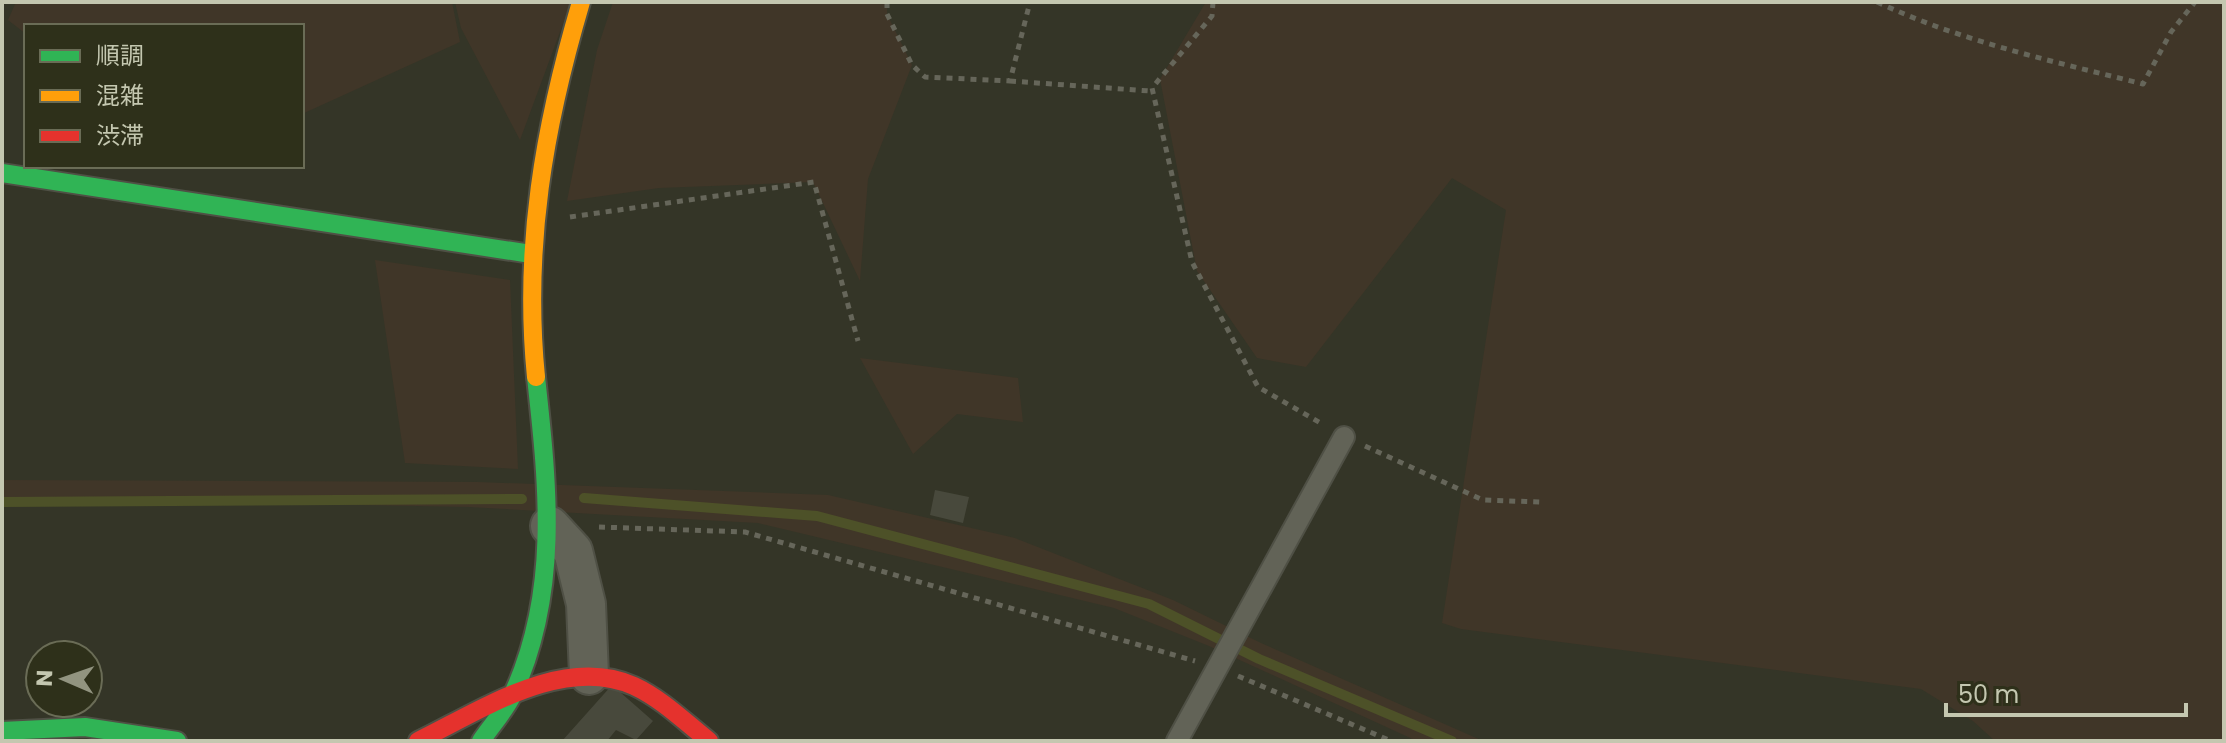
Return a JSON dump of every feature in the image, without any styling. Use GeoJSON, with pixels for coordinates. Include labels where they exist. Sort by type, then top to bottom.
{"type":"FeatureCollection","features":[{"type":"Feature","properties":{"kind":"street"},"geometry":{"type":"LineString","coordinates":[[481,741],[511,698],[524,670],[542,603],[550,526],[531,254],[533,222],[550,104],[581,2]]}},
{"type":"Feature","properties":{"kind":"street"},"geometry":{"type":"LineString","coordinates":[[2,173],[531,254]]}},
{"type":"Feature","properties":{"kind":"street"},"geometry":{"type":"LineString","coordinates":[[550,526],[573,551],[586,604],[589,675]]}},
{"type":"Feature","properties":{"kind":"street"},"geometry":{"type":"LineString","coordinates":[[418,741],[553,680],[589,675],[630,684],[709,741]]}},
{"type":"Feature","properties":{"kind":"street"},"geometry":{"type":"LineString","coordinates":[[2,731],[85,727],[177,741]]}},
{"type":"Feature","properties":{"kind":"lane"},"geometry":{"type":"LineString","coordinates":[[1177,741],[1344,437]]}},
{"type":"Feature","properties":{"kind":"path"},"geometry":{"type":"LineString","coordinates":[[887,2],[887,14],[912,65],[925,77],[1150,91]]}},
{"type":"Feature","properties":{"kind":"path"},"geometry":{"type":"LineString","coordinates":[[1010,81],[1030,2]]}},
{"type":"Feature","properties":{"kind":"path"},"geometry":{"type":"LineString","coordinates":[[1213,2],[1212,16],[1152,88],[1192,262],[1258,387],[1344,437],[1483,500],[1540,502]]}},
{"type":"Feature","properties":{"kind":"path"},"geometry":{"type":"LineString","coordinates":[[1877,2],[1929,26],[1980,43],[2143,84],[2171,32],[2195,2]]}},
{"type":"Feature","properties":{"kind":"path"},"geometry":{"type":"LineString","coordinates":[[533,222],[814,182],[858,341]]}},
{"type":"Feature","properties":{"kind":"path"},"geometry":{"type":"LineString","coordinates":[[550,526],[745,532],[1218,667],[1391,741]]}},
{"type":"Feature","properties":{"kind":"shaded area"},"geometry":{"type":"Polygon","coordinates":[[[16,2],[452,2],[460,42],[304,113],[304,24],[24,24],[24,32],[8,20],[16,2]]]}},
{"type":"Feature","properties":{"kind":"shaded area"},"geometry":{"type":"Polygon","coordinates":[[[455,2],[571,2],[520,140],[461,28],[455,2]]]}},
{"type":"Feature","properties":{"kind":"shaded area"},"geometry":{"type":"Polygon","coordinates":[[[613,2],[887,2],[887,14],[912,65],[868,179],[860,281],[813,182],[659,188],[567,201],[597,50],[613,2]]]}},
{"type":"Feature","properties":{"kind":"shaded area"},"geometry":{"type":"Polygon","coordinates":[[[1206,2],[2224,2],[2224,741],[1995,741],[1973,721],[1921,689],[1461,629],[1442,623],[1506,210],[1452,178],[1306,367],[1257,358],[1197,271],[1160,79],[1206,2]]]}},
{"type":"Feature","properties":{"kind":"shaded area"},"geometry":{"type":"Polygon","coordinates":[[[375,260],[510,280],[518,469],[405,463],[375,260]]]}},
{"type":"Feature","properties":{"kind":"shaded area"},"geometry":{"type":"Polygon","coordinates":[[[860,358],[1018,378],[1023,422],[957,414],[913,454],[860,358]]]}},
{"type":"Feature","properties":{"kind":"shaded area"},"geometry":{"type":"Polygon","coordinates":[[[2,480],[478,482],[828,495],[1015,538],[1173,600],[1261,643],[1483,741],[1417,741],[1209,646],[1114,608],[758,523],[469,507],[147,501],[2,503],[2,480]]]}},
{"type":"Feature","properties":{"kind":"building"},"geometry":{"type":"Polygon","coordinates":[[[935,490],[969,497],[963,523],[930,515],[935,490]]]}},
{"type":"Feature","properties":{"kind":"building"},"geometry":{"type":"Polygon","coordinates":[[[612,685],[653,721],[636,740],[616,730],[607,741],[562,741],[612,685]]]}},
{"type":"Feature","properties":{"kind":"waterway"},"geometry":{"type":"LineString","coordinates":[[584,498],[817,516],[1149,604],[1259,659],[1452,741]]}},
{"type":"Feature","properties":{"kind":"waterway"},"geometry":{"type":"LineString","coordinates":[[2,502],[522,499]]}},
{"type":"Feature","properties":{"kind":"traffic: fast"},"geometry":{"type":"LineString","coordinates":[[2,173],[531,254]]}},
{"type":"Feature","properties":{"kind":"traffic: fast"},"geometry":{"type":"LineString","coordinates":[[481,741],[512,696],[538,618],[544,579],[546,499],[536,377]]}},
{"type":"Feature","properties":{"kind":"traffic: fast"},"geometry":{"type":"LineString","coordinates":[[2,731],[85,727],[177,741]]}},
{"type":"Feature","properties":{"kind":"traffic: slow"},"geometry":{"type":"LineString","coordinates":[[536,377],[532,281],[540,188],[557,95],[581,2]]}},
{"type":"Feature","properties":{"kind":"traffic: jam"},"geometry":{"type":"LineString","coordinates":[[418,741],[523,690],[551,681],[579,677],[607,678],[634,686],[664,704],[709,741]]}}]}
